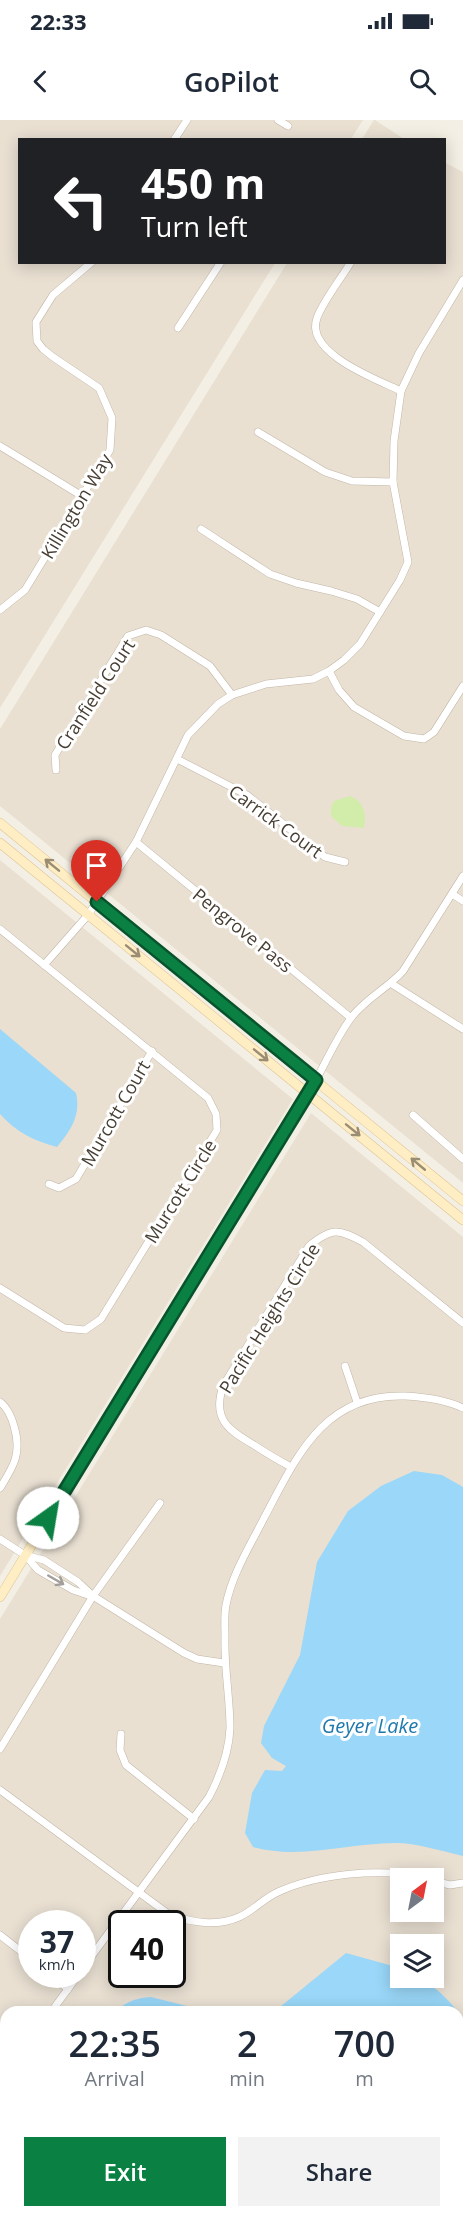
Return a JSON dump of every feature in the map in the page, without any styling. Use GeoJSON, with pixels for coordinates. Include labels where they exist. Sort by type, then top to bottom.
{"type":"FeatureCollection","features":[{"type":"Feature","properties":{"kind":"main road"},"geometry":{"type":"LineString","coordinates":[[0,823],[463,1202]]}},
{"type":"Feature","properties":{"kind":"main road"},"geometry":{"type":"LineString","coordinates":[[0,843],[463,1220]]}},
{"type":"Feature","properties":{"kind":"main road"},"geometry":{"type":"LineString","coordinates":[[0,1597],[316,1080]]}},
{"type":"Feature","properties":{"kind":"street"},"geometry":{"type":"LineString","coordinates":[[175,138],[187,120]]}},
{"type":"Feature","properties":{"kind":"street"},"geometry":{"type":"LineString","coordinates":[[278,120],[288,126]]}},
{"type":"Feature","properties":{"kind":"street","name":"Killington Way"},"geometry":{"type":"LineString","coordinates":[[0,610],[25,590],[110,450],[112,429],[110,410],[99,388],[43,349],[37,341],[36,322],[53,295],[90,264]]}},
{"type":"Feature","properties":{"kind":"street"},"geometry":{"type":"LineString","coordinates":[[178,328],[220,264]]}},
{"type":"Feature","properties":{"kind":"street"},"geometry":{"type":"LineString","coordinates":[[350,264],[317,319],[316,334],[327,350],[352,367],[401,391]]}},
{"type":"Feature","properties":{"kind":"street"},"geometry":{"type":"LineString","coordinates":[[44,965],[88,915],[136,842],[188,735],[200,721],[218,704],[232,695],[266,684],[313,679],[330,671],[360,644],[400,580],[408,562],[393,482],[394,441],[401,391],[419,353],[463,280]]}},
{"type":"Feature","properties":{"kind":"street"},"geometry":{"type":"LineString","coordinates":[[258,432],[325,472],[352,481],[393,482]]}},
{"type":"Feature","properties":{"kind":"street"},"geometry":{"type":"LineString","coordinates":[[0,446],[82,496]]}},
{"type":"Feature","properties":{"kind":"street"},"geometry":{"type":"LineString","coordinates":[[201,529],[270,574],[357,599],[380,612]]}},
{"type":"Feature","properties":{"kind":"street","name":"Cranfield Court"},"geometry":{"type":"LineString","coordinates":[[56,770],[55,755],[128,636],[146,630],[161,635],[210,666],[232,695]]}},
{"type":"Feature","properties":{"kind":"street"},"geometry":{"type":"LineString","coordinates":[[330,671],[339,690],[354,707],[404,736],[424,739],[434,732],[463,686]]}},
{"type":"Feature","properties":{"kind":"street","name":"Carrick Court"},"geometry":{"type":"LineString","coordinates":[[177,759],[247,795],[325,857],[345,862]]}},
{"type":"Feature","properties":{"kind":"street","name":"Pengrove Pass"},"geometry":{"type":"LineString","coordinates":[[136,842],[351,1018]]}},
{"type":"Feature","properties":{"kind":"street"},"geometry":{"type":"LineString","coordinates":[[316,1080],[351,1018],[404,971],[463,876]]}},
{"type":"Feature","properties":{"kind":"street"},"geometry":{"type":"LineString","coordinates":[[452,894],[463,901]]}},
{"type":"Feature","properties":{"kind":"street","name":"Murcott Circle"},"geometry":{"type":"LineString","coordinates":[[0,929],[208,1098],[216,1114],[217,1130],[101,1319],[86,1330],[64,1328],[0,1288]]}},
{"type":"Feature","properties":{"kind":"street"},"geometry":{"type":"LineString","coordinates":[[392,984],[463,1029]]}},
{"type":"Feature","properties":{"kind":"street","name":"Murcott Court"},"geometry":{"type":"LineString","coordinates":[[49,1184],[59,1188],[76,1179],[152,1051]]}},
{"type":"Feature","properties":{"kind":"street"},"geometry":{"type":"LineString","coordinates":[[413,1115],[463,1158]]}},
{"type":"Feature","properties":{"kind":"street","name":"Pacific Heights Circle"},"geometry":{"type":"LineString","coordinates":[[291,1467],[233,1433],[222,1420],[218,1407],[219,1399],[223,1386],[309,1246],[324,1233],[345,1232],[363,1242],[463,1323]]}},
{"type":"Feature","properties":{"kind":"street"},"geometry":{"type":"LineString","coordinates":[[345,1366],[357,1402]]}},
{"type":"Feature","properties":{"kind":"street"},"geometry":{"type":"LineString","coordinates":[[96,1951],[194,1819],[215,1787],[226,1756],[230,1728],[224,1663],[225,1606],[240,1565],[291,1467],[309,1439],[323,1425],[357,1402],[394,1396],[422,1397],[462,1405]]}},
{"type":"Feature","properties":{"kind":"street"},"geometry":{"type":"LineString","coordinates":[[0,1402],[13,1421],[19,1443],[14,1466],[0,1488]]}},
{"type":"Feature","properties":{"kind":"street"},"geometry":{"type":"LineString","coordinates":[[0,1749],[93,1596],[160,1503]]}},
{"type":"Feature","properties":{"kind":"street"},"geometry":{"type":"LineString","coordinates":[[0,1539],[25,1556],[38,1570],[73,1590],[93,1596]]}},
{"type":"Feature","properties":{"kind":"street"},"geometry":{"type":"LineString","coordinates":[[25,1556],[44,1560],[78,1582],[93,1596],[196,1659],[224,1663]]}},
{"type":"Feature","properties":{"kind":"street"},"geometry":{"type":"LineString","coordinates":[[121,1734],[120,1750],[126,1765],[194,1819]]}},
{"type":"Feature","properties":{"kind":"street"},"geometry":{"type":"LineString","coordinates":[[0,1790],[171,1916],[195,1923],[221,1922],[239,1917],[278,1892],[325,1877],[366,1873],[390,1875]]}},
{"type":"Feature","properties":{"kind":"street"},"geometry":{"type":"LineString","coordinates":[[444,1884],[463,1883]]}},
{"type":"Feature","properties":{"kind":"street"},"geometry":{"type":"LineString","coordinates":[[0,1935],[18,1949]]}},
{"type":"Feature","properties":{"kind":"street"},"geometry":{"type":"LineString","coordinates":[[55,2006],[68,1989]]}},
{"type":"Feature","properties":{"kind":"shaded area"},"geometry":{"type":"Polygon","coordinates":[[[0,120],[363,120],[352,138],[18,138],[18,264],[274,264],[0,708],[0,120]]]}},
{"type":"Feature","properties":{"kind":"shaded area"},"geometry":{"type":"Polygon","coordinates":[[[375,120],[402,138],[363,138],[375,120]]]}},
{"type":"Feature","properties":{"kind":"shaded area"},"geometry":{"type":"Polygon","coordinates":[[[446,163],[463,172],[463,1183],[0,806],[0,729],[286,264],[446,264],[446,163]]]}},
{"type":"Feature","properties":{"kind":"shaded area"},"geometry":{"type":"Polygon","coordinates":[[[0,860],[293,1099],[0,1576],[0,860]]]}},
{"type":"Feature","properties":{"kind":"shaded area"},"geometry":{"type":"Polygon","coordinates":[[[311,1113],[463,1237],[463,2006],[0,2006],[0,1619],[311,1113]]]}},
{"type":"Feature","properties":{"kind":"green space"},"geometry":{"type":"Polygon","coordinates":[[[350,796],[362,805],[365,818],[364,828],[342,826],[331,816],[334,801],[350,796]]]}},
{"type":"Feature","properties":{"kind":"water"},"geometry":{"type":"Polygon","coordinates":[[[0,1029],[76,1093],[77,1108],[74,1122],[57,1147],[26,1135],[0,1114],[0,1029]]]}},
{"type":"Feature","properties":{"kind":"water","name":"Geyer Lake"},"geometry":{"type":"Polygon","coordinates":[[[414,1471],[442,1475],[463,1487],[463,1856],[403,1843],[288,1852],[253,1847],[245,1833],[252,1793],[265,1770],[282,1771],[286,1766],[272,1758],[261,1743],[264,1726],[300,1655],[317,1562],[348,1511],[381,1486],[414,1471]]]}},
{"type":"Feature","properties":{"kind":"water"},"geometry":{"type":"Polygon","coordinates":[[[346,1953],[390,1965],[390,1988],[434,1988],[453,2006],[281,2006],[346,1953]]]}},
{"type":"Feature","properties":{"kind":"water"},"geometry":{"type":"Polygon","coordinates":[[[151,1997],[187,2006],[122,2006],[141,1998],[151,1997]]]}},
{"type":"Feature","properties":{"kind":"route"},"geometry":{"type":"LineString","coordinates":[[48,1518],[316,1080],[97,902]]}}]}
